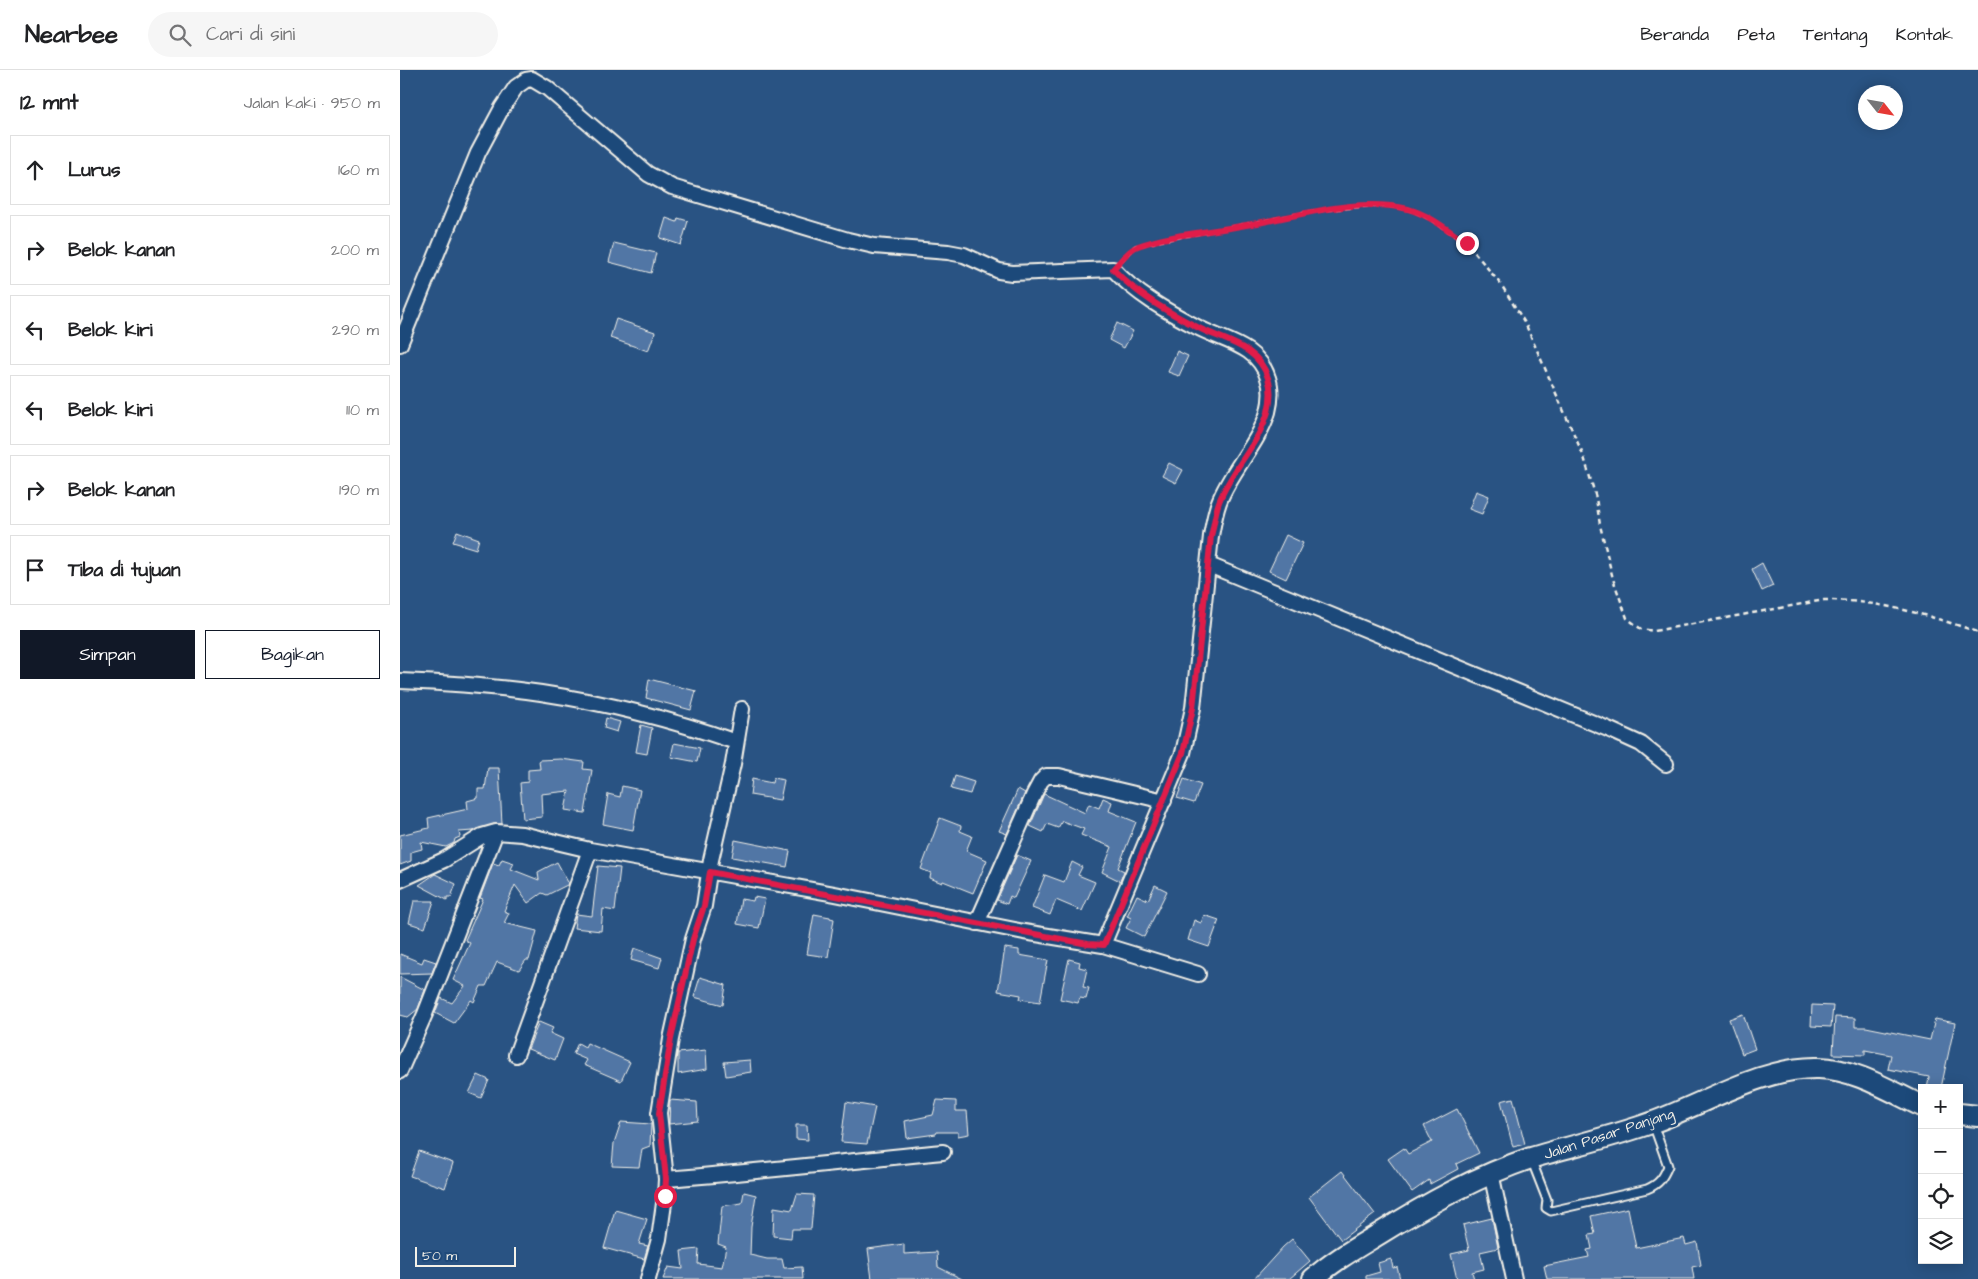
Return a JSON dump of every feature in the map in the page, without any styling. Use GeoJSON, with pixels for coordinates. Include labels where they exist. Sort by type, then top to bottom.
{"type":"FeatureCollection","features":[{"type":"Feature","properties":{"kind":"main road","name":"Jalan Pasar Panjang"},"geometry":{"type":"LineString","coordinates":[[1313,1279],[1357,1248],[1416,1211],[1491,1173],[1531,1158],[1652,1123],[1749,1082],[1801,1068],[1820,1068],[1843,1072],[1867,1080],[1918,1104]]}},
{"type":"Feature","properties":{"kind":"main road"},"geometry":{"type":"LineString","coordinates":[[1963,1114],[1978,1116]]}},
{"type":"Feature","properties":{"kind":"street"},"geometry":{"type":"LineString","coordinates":[[400,344],[478,153],[502,108],[516,87],[526,80],[532,79],[547,88],[648,174],[672,187],[848,240],[874,246],[964,255],[999,270],[1012,273],[1113,269],[1125,282],[1144,297],[1197,327],[1240,346],[1258,359],[1266,370],[1271,398],[1260,430],[1219,502],[1211,536],[1193,708],[1183,753],[1104,945]]}},
{"type":"Feature","properties":{"kind":"street"},"geometry":{"type":"LineString","coordinates":[[1209,565],[1608,729],[1641,744],[1666,764]]}},
{"type":"Feature","properties":{"kind":"street"},"geometry":{"type":"LineString","coordinates":[[400,681],[541,693],[637,712],[702,730],[736,742]]}},
{"type":"Feature","properties":{"kind":"street"},"geometry":{"type":"LineString","coordinates":[[648,1279],[663,1214],[666,1179],[659,1113],[671,1039],[693,939],[704,906],[742,709]]}},
{"type":"Feature","properties":{"kind":"street"},"geometry":{"type":"LineString","coordinates":[[977,923],[1034,794],[1041,780],[1046,776],[1059,776],[1164,801]]}},
{"type":"Feature","properties":{"kind":"street"},"geometry":{"type":"LineString","coordinates":[[400,880],[444,860],[482,836],[496,832],[522,834],[590,850],[1088,944],[1104,945],[1198,974]]}},
{"type":"Feature","properties":{"kind":"street"},"geometry":{"type":"LineString","coordinates":[[400,1071],[425,1014],[496,832]]}},
{"type":"Feature","properties":{"kind":"street"},"geometry":{"type":"LineString","coordinates":[[516,1055],[590,850]]}},
{"type":"Feature","properties":{"kind":"street"},"geometry":{"type":"LineString","coordinates":[[666,1179],[770,1171],[850,1160],[942,1152]]}},
{"type":"Feature","properties":{"kind":"street"},"geometry":{"type":"LineString","coordinates":[[1491,1173],[1514,1279]]}},
{"type":"Feature","properties":{"kind":"lane"},"geometry":{"type":"LineString","coordinates":[[1531,1158],[1547,1200],[1546,1208],[1551,1211],[1648,1189],[1657,1184],[1668,1166],[1652,1123]]}},
{"type":"Feature","properties":{"kind":"path"},"geometry":{"type":"LineString","coordinates":[[1113,269],[1135,246],[1167,239],[1314,211],[1380,206],[1408,209],[1430,219],[1467,243],[1502,286],[1525,323],[1584,457],[1596,498],[1614,586],[1630,622],[1641,629],[1654,631],[1824,600],[1851,600],[1885,605],[1978,632]]}},
{"type":"Feature","properties":{"kind":"building"},"geometry":{"type":"Polygon","coordinates":[[[666,218],[677,222],[678,218],[688,221],[681,245],[660,238],[666,218]]]}},
{"type":"Feature","properties":{"kind":"building"},"geometry":{"type":"Polygon","coordinates":[[[614,243],[656,253],[651,273],[609,262],[614,243]]]}},
{"type":"Feature","properties":{"kind":"building"},"geometry":{"type":"Polygon","coordinates":[[[616,319],[655,332],[648,351],[610,338],[616,319]]]}},
{"type":"Feature","properties":{"kind":"building"},"geometry":{"type":"Polygon","coordinates":[[[1117,323],[1133,331],[1124,348],[1109,340],[1117,323]]]}},
{"type":"Feature","properties":{"kind":"building"},"geometry":{"type":"Polygon","coordinates":[[[1177,351],[1188,356],[1179,376],[1168,372],[1177,351]]]}},
{"type":"Feature","properties":{"kind":"building"},"geometry":{"type":"Polygon","coordinates":[[[1169,463],[1183,470],[1176,483],[1162,476],[1169,463]]]}},
{"type":"Feature","properties":{"kind":"building"},"geometry":{"type":"Polygon","coordinates":[[[1476,491],[1489,496],[1482,514],[1469,509],[1476,491]]]}},
{"type":"Feature","properties":{"kind":"building"},"geometry":{"type":"Polygon","coordinates":[[[457,531],[479,539],[476,549],[453,542],[457,531]]]}},
{"type":"Feature","properties":{"kind":"building"},"geometry":{"type":"Polygon","coordinates":[[[1286,535],[1303,543],[1286,579],[1269,571],[1286,535]]]}},
{"type":"Feature","properties":{"kind":"building"},"geometry":{"type":"Polygon","coordinates":[[[1762,563],[1773,586],[1762,591],[1752,569],[1762,563]]]}},
{"type":"Feature","properties":{"kind":"building"},"geometry":{"type":"Polygon","coordinates":[[[649,679],[696,691],[691,710],[646,698],[649,679]]]}},
{"type":"Feature","properties":{"kind":"building"},"geometry":{"type":"Polygon","coordinates":[[[606,718],[620,722],[617,732],[604,728],[606,718]]]}},
{"type":"Feature","properties":{"kind":"building"},"geometry":{"type":"Polygon","coordinates":[[[641,725],[652,728],[647,754],[636,752],[641,725]]]}},
{"type":"Feature","properties":{"kind":"building"},"geometry":{"type":"Polygon","coordinates":[[[674,743],[700,748],[697,762],[671,757],[674,743]]]}},
{"type":"Feature","properties":{"kind":"building"},"geometry":{"type":"Polygon","coordinates":[[[561,759],[584,762],[583,769],[592,770],[585,813],[565,810],[569,791],[541,794],[542,817],[523,819],[520,783],[528,782],[528,770],[540,769],[539,760],[561,759]]]}},
{"type":"Feature","properties":{"kind":"building"},"geometry":{"type":"Polygon","coordinates":[[[488,768],[499,768],[502,824],[494,824],[473,831],[459,832],[460,837],[446,847],[421,842],[422,849],[411,852],[411,861],[400,865],[400,835],[429,828],[428,818],[468,809],[467,801],[478,798],[478,789],[485,789],[488,768]]]}},
{"type":"Feature","properties":{"kind":"building"},"geometry":{"type":"Polygon","coordinates":[[[955,776],[974,782],[970,794],[951,789],[955,776]]]}},
{"type":"Feature","properties":{"kind":"building"},"geometry":{"type":"Polygon","coordinates":[[[773,778],[784,780],[780,800],[750,795],[752,779],[772,783],[773,778]]]}},
{"type":"Feature","properties":{"kind":"building"},"geometry":{"type":"Polygon","coordinates":[[[1184,779],[1201,785],[1194,803],[1177,798],[1184,779]]]}},
{"type":"Feature","properties":{"kind":"building"},"geometry":{"type":"Polygon","coordinates":[[[622,786],[640,790],[633,830],[603,824],[608,794],[620,797],[622,786]]]}},
{"type":"Feature","properties":{"kind":"building"},"geometry":{"type":"Polygon","coordinates":[[[1018,789],[1025,793],[1007,834],[999,831],[1018,789]]]}},
{"type":"Feature","properties":{"kind":"building"},"geometry":{"type":"Polygon","coordinates":[[[1044,794],[1085,813],[1089,804],[1099,808],[1103,798],[1112,802],[1109,811],[1136,822],[1118,868],[1124,871],[1120,881],[1102,872],[1112,847],[1081,835],[1084,829],[1062,821],[1058,828],[1047,824],[1043,832],[1030,826],[1044,794]]]}},
{"type":"Feature","properties":{"kind":"building"},"geometry":{"type":"Polygon","coordinates":[[[940,818],[961,826],[960,831],[972,836],[966,851],[987,860],[973,893],[930,878],[931,873],[921,869],[940,818]]]}},
{"type":"Feature","properties":{"kind":"building"},"geometry":{"type":"Polygon","coordinates":[[[735,840],[790,851],[787,867],[732,857],[735,840]]]}},
{"type":"Feature","properties":{"kind":"building"},"geometry":{"type":"Polygon","coordinates":[[[1017,855],[1031,861],[1014,898],[1010,896],[1007,904],[997,900],[1017,855]]]}},
{"type":"Feature","properties":{"kind":"building"},"geometry":{"type":"Polygon","coordinates":[[[502,859],[514,863],[511,869],[539,880],[538,872],[557,862],[569,884],[547,895],[542,893],[528,903],[515,885],[504,911],[509,913],[504,923],[537,931],[529,960],[526,960],[519,970],[497,962],[486,986],[481,986],[474,1002],[471,1000],[454,1023],[435,1013],[441,998],[452,1003],[465,986],[453,980],[470,943],[465,940],[483,899],[480,898],[493,863],[499,865],[502,859]]]}},
{"type":"Feature","properties":{"kind":"building"},"geometry":{"type":"Polygon","coordinates":[[[1072,862],[1082,867],[1078,875],[1095,882],[1082,911],[1056,900],[1050,915],[1032,908],[1045,875],[1064,882],[1072,862]]]}},
{"type":"Feature","properties":{"kind":"building"},"geometry":{"type":"Polygon","coordinates":[[[598,866],[620,868],[615,911],[603,909],[601,931],[574,928],[576,914],[592,916],[598,866]]]}},
{"type":"Feature","properties":{"kind":"building"},"geometry":{"type":"Polygon","coordinates":[[[435,874],[456,884],[451,897],[447,897],[447,900],[419,885],[435,874]]]}},
{"type":"Feature","properties":{"kind":"building"},"geometry":{"type":"Polygon","coordinates":[[[1155,885],[1167,891],[1144,937],[1126,928],[1131,918],[1127,916],[1137,895],[1148,900],[1155,885]]]}},
{"type":"Feature","properties":{"kind":"building"},"geometry":{"type":"Polygon","coordinates":[[[754,897],[765,899],[759,928],[737,924],[741,899],[753,901],[754,897]]]}},
{"type":"Feature","properties":{"kind":"building"},"geometry":{"type":"Polygon","coordinates":[[[414,901],[434,901],[425,928],[409,923],[414,901]]]}},
{"type":"Feature","properties":{"kind":"building"},"geometry":{"type":"Polygon","coordinates":[[[814,914],[834,919],[828,957],[807,954],[814,914]]]}},
{"type":"Feature","properties":{"kind":"building"},"geometry":{"type":"Polygon","coordinates":[[[1204,915],[1219,920],[1209,947],[1188,940],[1194,920],[1201,923],[1204,915]]]}},
{"type":"Feature","properties":{"kind":"building"},"geometry":{"type":"Polygon","coordinates":[[[634,948],[662,958],[659,968],[631,960],[634,948]]]}},
{"type":"Feature","properties":{"kind":"building"},"geometry":{"type":"Polygon","coordinates":[[[1005,948],[1019,950],[1019,955],[1048,960],[1040,1002],[1020,999],[1021,995],[998,991],[1005,948]]]}},
{"type":"Feature","properties":{"kind":"building"},"geometry":{"type":"Polygon","coordinates":[[[400,954],[422,963],[424,958],[436,962],[432,973],[400,974],[400,954]]]}},
{"type":"Feature","properties":{"kind":"building"},"geometry":{"type":"Polygon","coordinates":[[[1069,959],[1080,962],[1079,967],[1087,969],[1083,987],[1089,988],[1086,999],[1080,998],[1078,1003],[1060,999],[1069,959]]]}},
{"type":"Feature","properties":{"kind":"building"},"geometry":{"type":"Polygon","coordinates":[[[400,977],[425,990],[418,1009],[408,1017],[400,1015],[400,977]]]}},
{"type":"Feature","properties":{"kind":"building"},"geometry":{"type":"Polygon","coordinates":[[[700,977],[726,985],[723,1005],[694,997],[700,977]]]}},
{"type":"Feature","properties":{"kind":"building"},"geometry":{"type":"Polygon","coordinates":[[[1812,1005],[1833,1006],[1831,1027],[1811,1026],[1812,1005]]]}},
{"type":"Feature","properties":{"kind":"building"},"geometry":{"type":"Polygon","coordinates":[[[1743,1014],[1755,1049],[1742,1054],[1729,1019],[1743,1014]]]}},
{"type":"Feature","properties":{"kind":"building"},"geometry":{"type":"Polygon","coordinates":[[[1835,1017],[1855,1018],[1855,1027],[1866,1027],[1930,1040],[1935,1019],[1955,1023],[1942,1084],[1928,1084],[1929,1077],[1888,1069],[1891,1055],[1865,1050],[1865,1055],[1833,1054],[1835,1017]]]}},
{"type":"Feature","properties":{"kind":"building"},"geometry":{"type":"Polygon","coordinates":[[[539,1022],[553,1028],[550,1033],[563,1039],[555,1060],[528,1049],[539,1022]]]}},
{"type":"Feature","properties":{"kind":"building"},"geometry":{"type":"Polygon","coordinates":[[[578,1043],[585,1047],[587,1043],[630,1062],[621,1081],[584,1065],[587,1060],[573,1054],[578,1043]]]}},
{"type":"Feature","properties":{"kind":"building"},"geometry":{"type":"Polygon","coordinates":[[[706,1050],[707,1069],[678,1074],[678,1053],[706,1050]]]}},
{"type":"Feature","properties":{"kind":"building"},"geometry":{"type":"Polygon","coordinates":[[[750,1060],[751,1072],[726,1076],[724,1062],[750,1060]]]}},
{"type":"Feature","properties":{"kind":"building"},"geometry":{"type":"Polygon","coordinates":[[[478,1075],[489,1080],[481,1098],[469,1093],[478,1075]]]}},
{"type":"Feature","properties":{"kind":"building"},"geometry":{"type":"Polygon","coordinates":[[[1513,1098],[1525,1144],[1513,1147],[1501,1101],[1513,1098]]]}},
{"type":"Feature","properties":{"kind":"building"},"geometry":{"type":"Polygon","coordinates":[[[670,1100],[697,1102],[698,1121],[669,1124],[670,1100]]]}},
{"type":"Feature","properties":{"kind":"building"},"geometry":{"type":"Polygon","coordinates":[[[937,1100],[956,1101],[956,1111],[967,1111],[969,1134],[958,1136],[958,1132],[937,1132],[936,1134],[907,1138],[905,1121],[933,1115],[937,1100]]]}},
{"type":"Feature","properties":{"kind":"building"},"geometry":{"type":"Polygon","coordinates":[[[846,1102],[875,1107],[867,1144],[841,1142],[846,1102]]]}},
{"type":"Feature","properties":{"kind":"building"},"geometry":{"type":"Polygon","coordinates":[[[1457,1109],[1479,1153],[1456,1164],[1458,1169],[1430,1184],[1429,1180],[1412,1192],[1388,1159],[1404,1148],[1408,1154],[1432,1142],[1424,1126],[1457,1109]]]}},
{"type":"Feature","properties":{"kind":"building"},"geometry":{"type":"Polygon","coordinates":[[[621,1122],[651,1124],[650,1146],[642,1149],[639,1167],[612,1166],[614,1143],[621,1122]]]}},
{"type":"Feature","properties":{"kind":"building"},"geometry":{"type":"Polygon","coordinates":[[[796,1125],[807,1125],[808,1140],[796,1139],[796,1125]]]}},
{"type":"Feature","properties":{"kind":"building"},"geometry":{"type":"Polygon","coordinates":[[[419,1151],[453,1163],[445,1188],[410,1176],[419,1151]]]}},
{"type":"Feature","properties":{"kind":"building"},"geometry":{"type":"Polygon","coordinates":[[[1342,1171],[1375,1214],[1341,1240],[1309,1197],[1342,1171]]]}},
{"type":"Feature","properties":{"kind":"building"},"geometry":{"type":"Polygon","coordinates":[[[744,1192],[756,1195],[751,1227],[750,1255],[767,1259],[782,1259],[784,1268],[802,1267],[803,1279],[663,1279],[668,1267],[683,1269],[681,1251],[699,1249],[698,1264],[722,1267],[726,1247],[718,1244],[722,1206],[742,1203],[744,1192]]]}},
{"type":"Feature","properties":{"kind":"building"},"geometry":{"type":"Polygon","coordinates":[[[797,1194],[814,1195],[811,1229],[792,1229],[791,1238],[773,1236],[774,1207],[792,1210],[797,1194]]]}},
{"type":"Feature","properties":{"kind":"building"},"geometry":{"type":"Polygon","coordinates":[[[1628,1208],[1636,1248],[1684,1238],[1686,1245],[1697,1242],[1701,1265],[1692,1267],[1694,1279],[1547,1279],[1544,1266],[1589,1257],[1587,1250],[1592,1249],[1589,1235],[1595,1234],[1591,1216],[1628,1208]]]}},
{"type":"Feature","properties":{"kind":"building"},"geometry":{"type":"Polygon","coordinates":[[[615,1210],[647,1219],[639,1244],[648,1246],[644,1259],[604,1248],[615,1210]]]}},
{"type":"Feature","properties":{"kind":"building"},"geometry":{"type":"Polygon","coordinates":[[[1492,1218],[1498,1248],[1480,1252],[1484,1269],[1472,1272],[1474,1279],[1457,1279],[1451,1254],[1469,1250],[1463,1225],[1492,1218]]]}},
{"type":"Feature","properties":{"kind":"building"},"geometry":{"type":"Polygon","coordinates":[[[1292,1239],[1310,1261],[1289,1279],[1254,1279],[1283,1247],[1292,1239]]]}},
{"type":"Feature","properties":{"kind":"building"},"geometry":{"type":"Polygon","coordinates":[[[904,1244],[904,1254],[937,1252],[938,1267],[962,1279],[872,1279],[868,1249],[904,1244]]]}},
{"type":"Feature","properties":{"kind":"building"},"geometry":{"type":"Polygon","coordinates":[[[1391,1259],[1393,1268],[1397,1267],[1400,1279],[1366,1279],[1366,1276],[1380,1272],[1378,1263],[1391,1259]]]}},
{"type":"Feature","properties":{"kind":"route"},"geometry":{"type":"LineString","coordinates":[[665,1196],[666,1179],[659,1113],[671,1039],[693,939],[704,906],[710,872],[835,894],[1088,944],[1104,945],[1183,753],[1193,708],[1211,536],[1219,502],[1260,430],[1271,398],[1270,382],[1266,370],[1250,352],[1226,339],[1197,327],[1144,297],[1125,282],[1113,269],[1135,246],[1314,211],[1353,207],[1380,206],[1408,209],[1430,219],[1467,243]]}}]}
